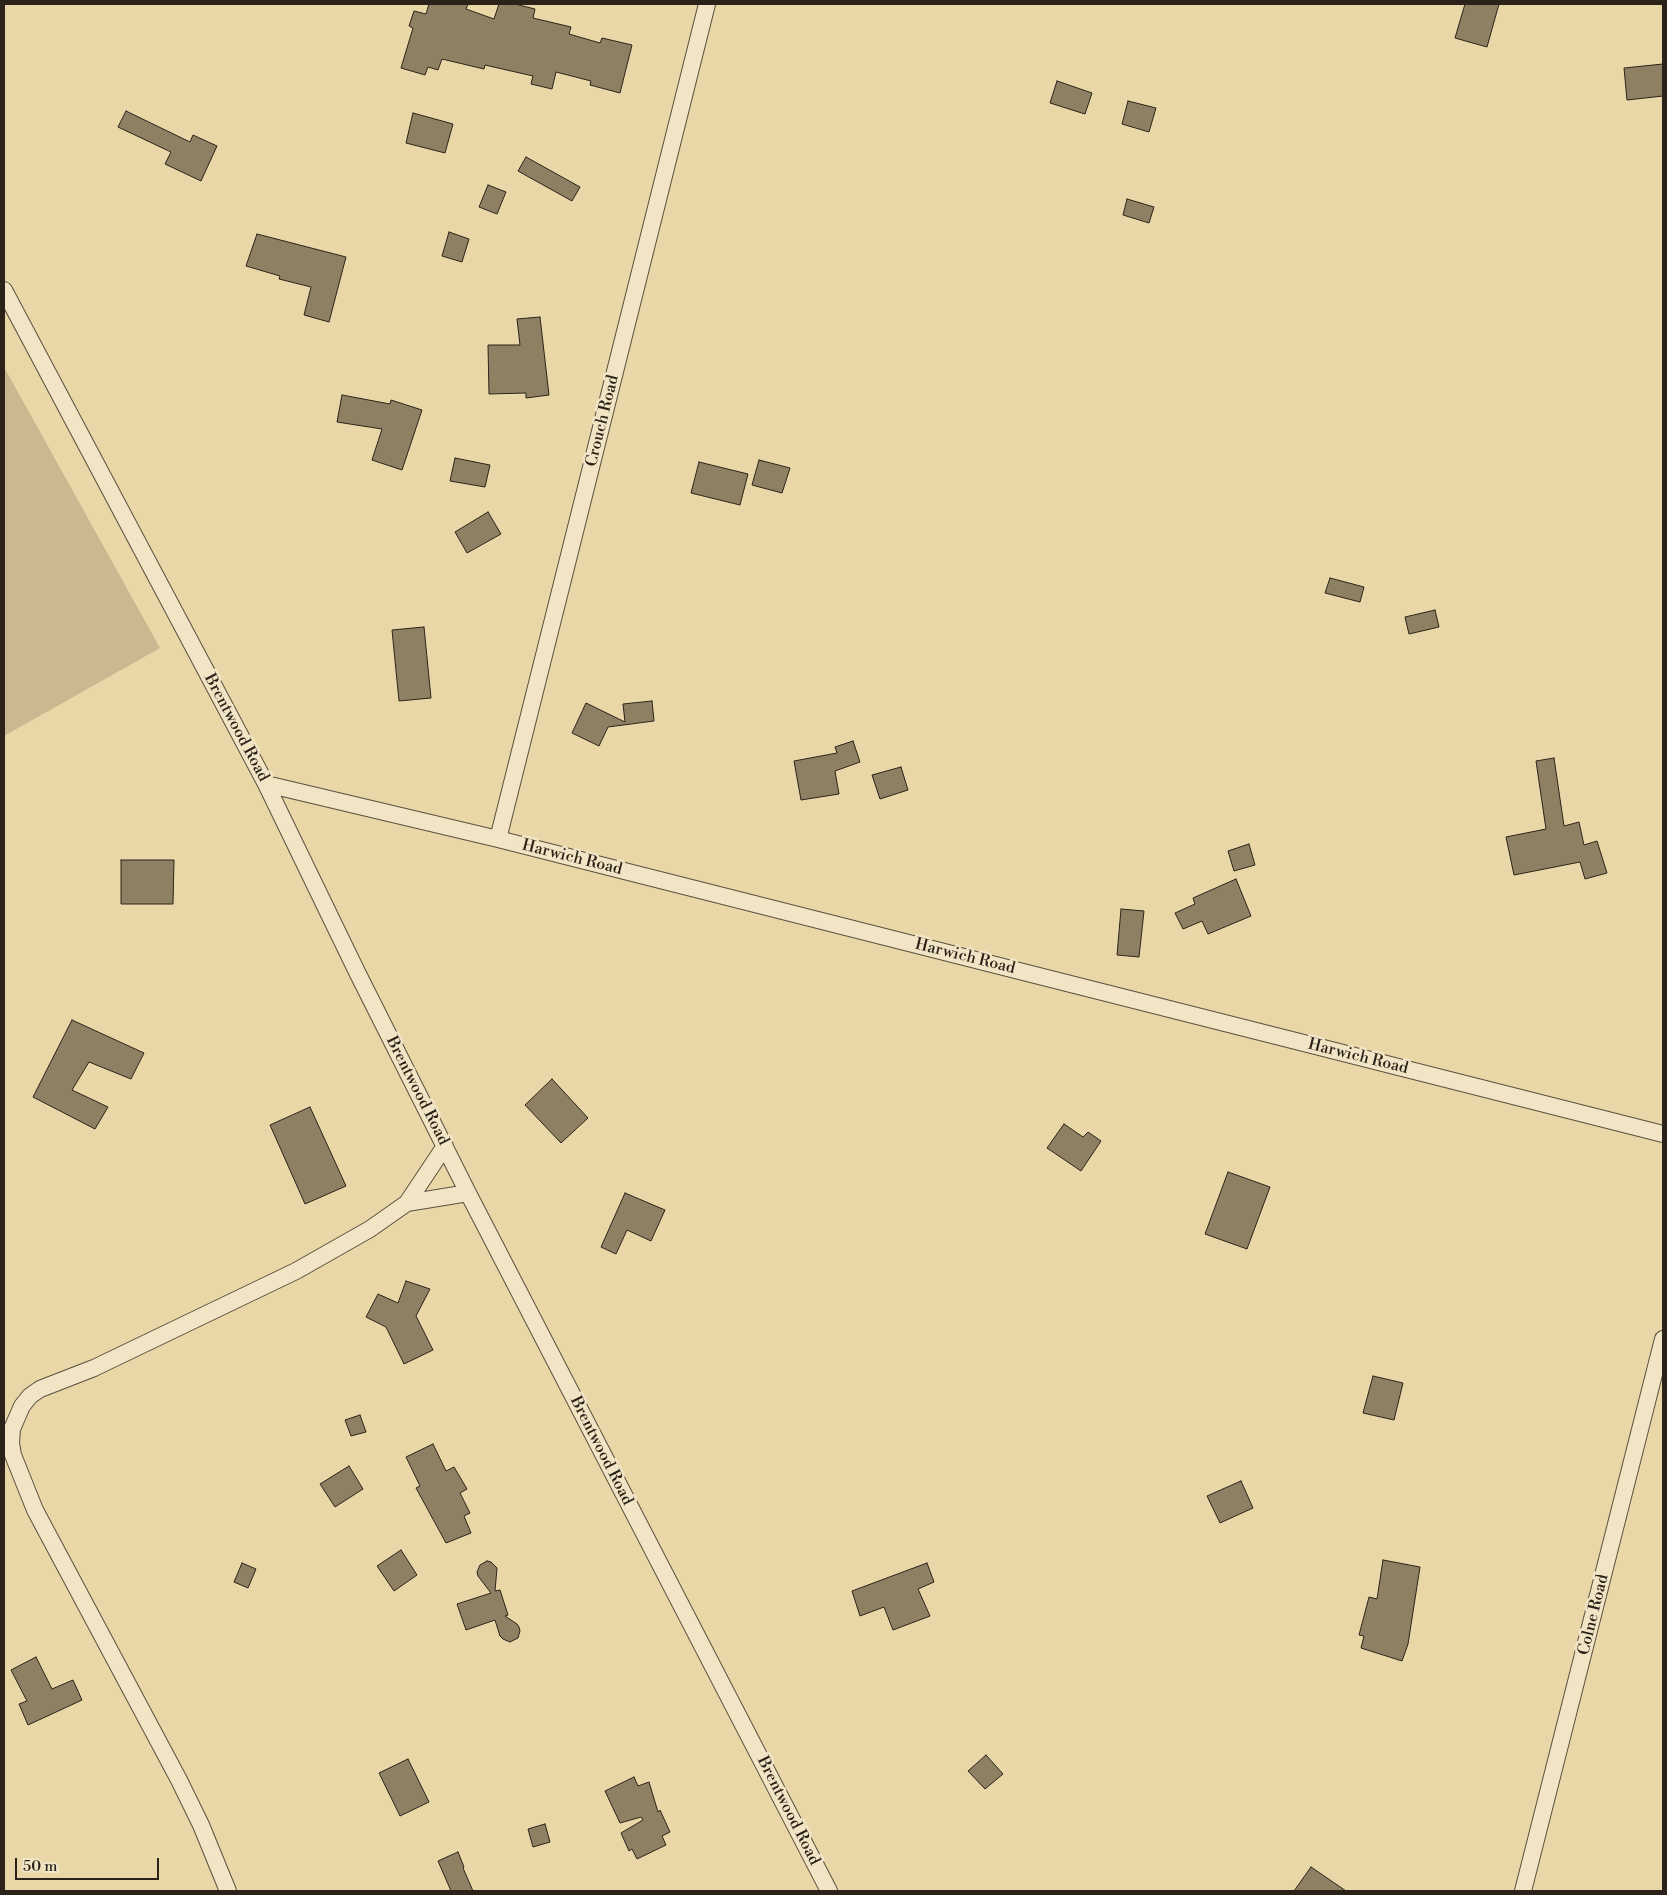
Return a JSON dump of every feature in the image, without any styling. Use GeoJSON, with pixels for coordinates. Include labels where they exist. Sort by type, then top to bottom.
{"type":"FeatureCollection","features":[{"type":"Feature","properties":{"kind":"street","name":"Crouch Road"},"geometry":{"type":"LineString","coordinates":[[498,839],[707,4]]}},
{"type":"Feature","properties":{"kind":"street","name":"Brentwood Road"},"geometry":{"type":"LineString","coordinates":[[4,290],[266,784],[357,972],[468,1193],[829,1891]]}},
{"type":"Feature","properties":{"kind":"street","name":"Harwich Road"},"geometry":{"type":"LineString","coordinates":[[266,784],[498,839],[1663,1134]]}},
{"type":"Feature","properties":{"kind":"street"},"geometry":{"type":"LineString","coordinates":[[228,1891],[201,1824],[179,1780],[35,1510],[12,1455],[12,1429],[22,1406],[30,1396],[40,1389],[94,1368],[296,1271],[370,1229],[407,1204],[445,1146]]}},
{"type":"Feature","properties":{"kind":"street"},"geometry":{"type":"LineString","coordinates":[[407,1204],[468,1193]]}},
{"type":"Feature","properties":{"kind":"street","name":"Colne Road"},"geometry":{"type":"LineString","coordinates":[[1523,1891],[1663,1339]]}},
{"type":"Feature","properties":{"kind":"shaded area"},"geometry":{"type":"Polygon","coordinates":[[[4,367],[160,648],[4,736],[4,367]]]}},
{"type":"Feature","properties":{"kind":"building"},"geometry":{"type":"Polygon","coordinates":[[[429,4],[468,4],[466,9],[494,19],[499,4],[515,4],[535,9],[533,18],[571,27],[569,34],[600,43],[602,38],[632,45],[620,93],[590,85],[591,81],[556,72],[552,89],[531,84],[533,76],[485,65],[484,69],[442,59],[438,70],[428,67],[425,75],[401,68],[413,28],[409,26],[414,11],[426,14],[429,4]]]}},
{"type":"Feature","properties":{"kind":"building"},"geometry":{"type":"Polygon","coordinates":[[[1465,4],[1499,4],[1487,47],[1455,38],[1465,4]]]}},
{"type":"Feature","properties":{"kind":"building"},"geometry":{"type":"Polygon","coordinates":[[[1663,64],[1663,96],[1627,100],[1624,68],[1663,64]]]}},
{"type":"Feature","properties":{"kind":"building"},"geometry":{"type":"Polygon","coordinates":[[[1057,81],[1092,93],[1085,114],[1050,103],[1057,81]]]}},
{"type":"Feature","properties":{"kind":"building"},"geometry":{"type":"Polygon","coordinates":[[[1128,101],[1156,108],[1149,132],[1122,124],[1128,101]]]}},
{"type":"Feature","properties":{"kind":"building"},"geometry":{"type":"Polygon","coordinates":[[[126,111],[190,142],[193,135],[217,146],[201,181],[165,164],[171,152],[118,127],[126,111]]]}},
{"type":"Feature","properties":{"kind":"building"},"geometry":{"type":"Polygon","coordinates":[[[413,113],[453,124],[445,153],[406,143],[413,113]]]}},
{"type":"Feature","properties":{"kind":"building"},"geometry":{"type":"Polygon","coordinates":[[[526,157],[580,187],[572,201],[518,171],[526,157]]]}},
{"type":"Feature","properties":{"kind":"building"},"geometry":{"type":"Polygon","coordinates":[[[488,185],[506,192],[497,214],[479,207],[488,185]]]}},
{"type":"Feature","properties":{"kind":"building"},"geometry":{"type":"Polygon","coordinates":[[[1127,199],[1154,207],[1149,223],[1123,215],[1127,199]]]}},
{"type":"Feature","properties":{"kind":"building"},"geometry":{"type":"Polygon","coordinates":[[[449,232],[469,239],[462,262],[442,256],[449,232]]]}},
{"type":"Feature","properties":{"kind":"building"},"geometry":{"type":"Polygon","coordinates":[[[257,234],[346,257],[329,322],[304,315],[311,287],[279,279],[280,276],[246,266],[257,234]]]}},
{"type":"Feature","properties":{"kind":"building"},"geometry":{"type":"Polygon","coordinates":[[[540,317],[549,395],[526,398],[526,393],[489,394],[488,345],[520,345],[517,319],[540,317]]]}},
{"type":"Feature","properties":{"kind":"building"},"geometry":{"type":"Polygon","coordinates":[[[342,395],[390,404],[391,400],[422,410],[402,470],[372,460],[382,429],[337,422],[342,395]]]}},
{"type":"Feature","properties":{"kind":"building"},"geometry":{"type":"Polygon","coordinates":[[[455,458],[490,465],[485,487],[450,481],[455,458]]]}},
{"type":"Feature","properties":{"kind":"building"},"geometry":{"type":"Polygon","coordinates":[[[759,460],[790,468],[782,493],[752,485],[759,460]]]}},
{"type":"Feature","properties":{"kind":"building"},"geometry":{"type":"Polygon","coordinates":[[[699,462],[748,474],[740,505],[691,493],[699,462]]]}},
{"type":"Feature","properties":{"kind":"building"},"geometry":{"type":"Polygon","coordinates":[[[488,512],[501,534],[467,553],[455,532],[488,512]]]}},
{"type":"Feature","properties":{"kind":"building"},"geometry":{"type":"Polygon","coordinates":[[[1330,578],[1364,587],[1360,602],[1325,593],[1330,578]]]}},
{"type":"Feature","properties":{"kind":"building"},"geometry":{"type":"Polygon","coordinates":[[[1435,610],[1439,627],[1409,634],[1405,617],[1435,610]]]}},
{"type":"Feature","properties":{"kind":"building"},"geometry":{"type":"Polygon","coordinates":[[[424,627],[431,698],[399,701],[392,630],[424,627]]]}},
{"type":"Feature","properties":{"kind":"building"},"geometry":{"type":"Polygon","coordinates":[[[652,701],[654,721],[608,727],[599,746],[572,733],[586,703],[625,722],[623,704],[652,701]]]}},
{"type":"Feature","properties":{"kind":"building"},"geometry":{"type":"Polygon","coordinates":[[[853,741],[860,762],[835,771],[839,794],[801,800],[794,761],[837,753],[835,747],[853,741]]]}},
{"type":"Feature","properties":{"kind":"building"},"geometry":{"type":"Polygon","coordinates":[[[1554,758],[1564,826],[1579,822],[1584,845],[1597,841],[1607,873],[1585,879],[1580,862],[1514,875],[1506,837],[1546,829],[1536,761],[1554,758]]]}},
{"type":"Feature","properties":{"kind":"building"},"geometry":{"type":"Polygon","coordinates":[[[901,767],[908,790],[880,799],[872,775],[901,767]]]}},
{"type":"Feature","properties":{"kind":"building"},"geometry":{"type":"Polygon","coordinates":[[[1249,844],[1255,865],[1234,871],[1228,851],[1249,844]]]}},
{"type":"Feature","properties":{"kind":"building"},"geometry":{"type":"Polygon","coordinates":[[[121,860],[174,860],[173,904],[121,904],[121,860]]]}},
{"type":"Feature","properties":{"kind":"building"},"geometry":{"type":"Polygon","coordinates":[[[1236,879],[1251,916],[1208,934],[1202,921],[1183,929],[1175,913],[1195,904],[1193,898],[1236,879]]]}},
{"type":"Feature","properties":{"kind":"building"},"geometry":{"type":"Polygon","coordinates":[[[1121,909],[1144,911],[1139,957],[1117,955],[1121,909]]]}},
{"type":"Feature","properties":{"kind":"building"},"geometry":{"type":"Polygon","coordinates":[[[72,1020],[144,1053],[131,1079],[89,1062],[72,1090],[108,1107],[95,1129],[33,1097],[72,1020]]]}},
{"type":"Feature","properties":{"kind":"building"},"geometry":{"type":"Polygon","coordinates":[[[552,1079],[588,1118],[561,1143],[525,1105],[552,1079]]]}},
{"type":"Feature","properties":{"kind":"building"},"geometry":{"type":"Polygon","coordinates":[[[310,1107],[346,1186],[305,1204],[270,1125],[310,1107]]]}},
{"type":"Feature","properties":{"kind":"building"},"geometry":{"type":"Polygon","coordinates":[[[1064,1124],[1083,1137],[1088,1132],[1101,1141],[1081,1171],[1047,1148],[1064,1124]]]}},
{"type":"Feature","properties":{"kind":"building"},"geometry":{"type":"Polygon","coordinates":[[[1228,1172],[1270,1187],[1247,1249],[1205,1234],[1228,1172]]]}},
{"type":"Feature","properties":{"kind":"building"},"geometry":{"type":"Polygon","coordinates":[[[625,1193],[665,1210],[651,1241],[627,1230],[616,1254],[601,1247],[625,1193]]]}},
{"type":"Feature","properties":{"kind":"building"},"geometry":{"type":"Polygon","coordinates":[[[406,1281],[430,1289],[416,1316],[433,1350],[404,1364],[386,1327],[366,1317],[378,1294],[398,1303],[406,1281]]]}},
{"type":"Feature","properties":{"kind":"building"},"geometry":{"type":"Polygon","coordinates":[[[1373,1376],[1403,1383],[1394,1420],[1363,1413],[1373,1376]]]}},
{"type":"Feature","properties":{"kind":"building"},"geometry":{"type":"Polygon","coordinates":[[[360,1415],[366,1432],[351,1436],[345,1420],[360,1415]]]}},
{"type":"Feature","properties":{"kind":"building"},"geometry":{"type":"Polygon","coordinates":[[[433,1444],[446,1471],[454,1467],[467,1489],[460,1493],[470,1513],[464,1516],[471,1533],[446,1543],[416,1488],[420,1486],[406,1457],[433,1444]]]}},
{"type":"Feature","properties":{"kind":"building"},"geometry":{"type":"Polygon","coordinates":[[[349,1466],[363,1489],[335,1507],[320,1484],[349,1466]]]}},
{"type":"Feature","properties":{"kind":"building"},"geometry":{"type":"Polygon","coordinates":[[[1241,1481],[1253,1508],[1220,1523],[1207,1496],[1241,1481]]]}},
{"type":"Feature","properties":{"kind":"building"},"geometry":{"type":"Polygon","coordinates":[[[401,1550],[417,1575],[394,1591],[377,1566],[401,1550]]]}},
{"type":"Feature","properties":{"kind":"building"},"geometry":{"type":"Polygon","coordinates":[[[1383,1560],[1420,1567],[1408,1644],[1402,1661],[1361,1648],[1364,1636],[1359,1635],[1369,1597],[1377,1599],[1383,1560]]]}},
{"type":"Feature","properties":{"kind":"building"},"geometry":{"type":"Polygon","coordinates":[[[487,1561],[497,1568],[495,1591],[500,1590],[508,1615],[505,1616],[519,1627],[518,1638],[510,1642],[500,1636],[495,1620],[466,1630],[457,1604],[491,1593],[477,1572],[480,1565],[487,1561]]]}},
{"type":"Feature","properties":{"kind":"building"},"geometry":{"type":"Polygon","coordinates":[[[242,1563],[256,1569],[248,1588],[234,1582],[242,1563]]]}},
{"type":"Feature","properties":{"kind":"building"},"geometry":{"type":"Polygon","coordinates":[[[927,1563],[934,1582],[918,1589],[930,1616],[893,1630],[884,1607],[860,1616],[852,1591],[927,1563]]]}},
{"type":"Feature","properties":{"kind":"building"},"geometry":{"type":"Polygon","coordinates":[[[36,1657],[52,1689],[73,1680],[82,1700],[28,1725],[19,1704],[27,1701],[11,1670],[36,1657]]]}},
{"type":"Feature","properties":{"kind":"building"},"geometry":{"type":"Polygon","coordinates":[[[986,1755],[1003,1774],[985,1789],[968,1771],[986,1755]]]}},
{"type":"Feature","properties":{"kind":"building"},"geometry":{"type":"Polygon","coordinates":[[[408,1759],[429,1802],[400,1816],[379,1773],[408,1759]]]}},
{"type":"Feature","properties":{"kind":"building"},"geometry":{"type":"Polygon","coordinates":[[[634,1777],[638,1786],[649,1782],[658,1812],[660,1810],[670,1832],[662,1836],[666,1845],[637,1859],[632,1849],[629,1851],[621,1833],[643,1820],[641,1817],[620,1823],[605,1791],[634,1777]]]}},
{"type":"Feature","properties":{"kind":"building"},"geometry":{"type":"Polygon","coordinates":[[[545,1824],[550,1842],[533,1847],[528,1829],[545,1824]]]}},
{"type":"Feature","properties":{"kind":"building"},"geometry":{"type":"Polygon","coordinates":[[[458,1852],[473,1891],[451,1891],[438,1861],[458,1852]]]}},
{"type":"Feature","properties":{"kind":"building"},"geometry":{"type":"Polygon","coordinates":[[[1311,1867],[1346,1891],[1294,1891],[1311,1867]]]}}]}
